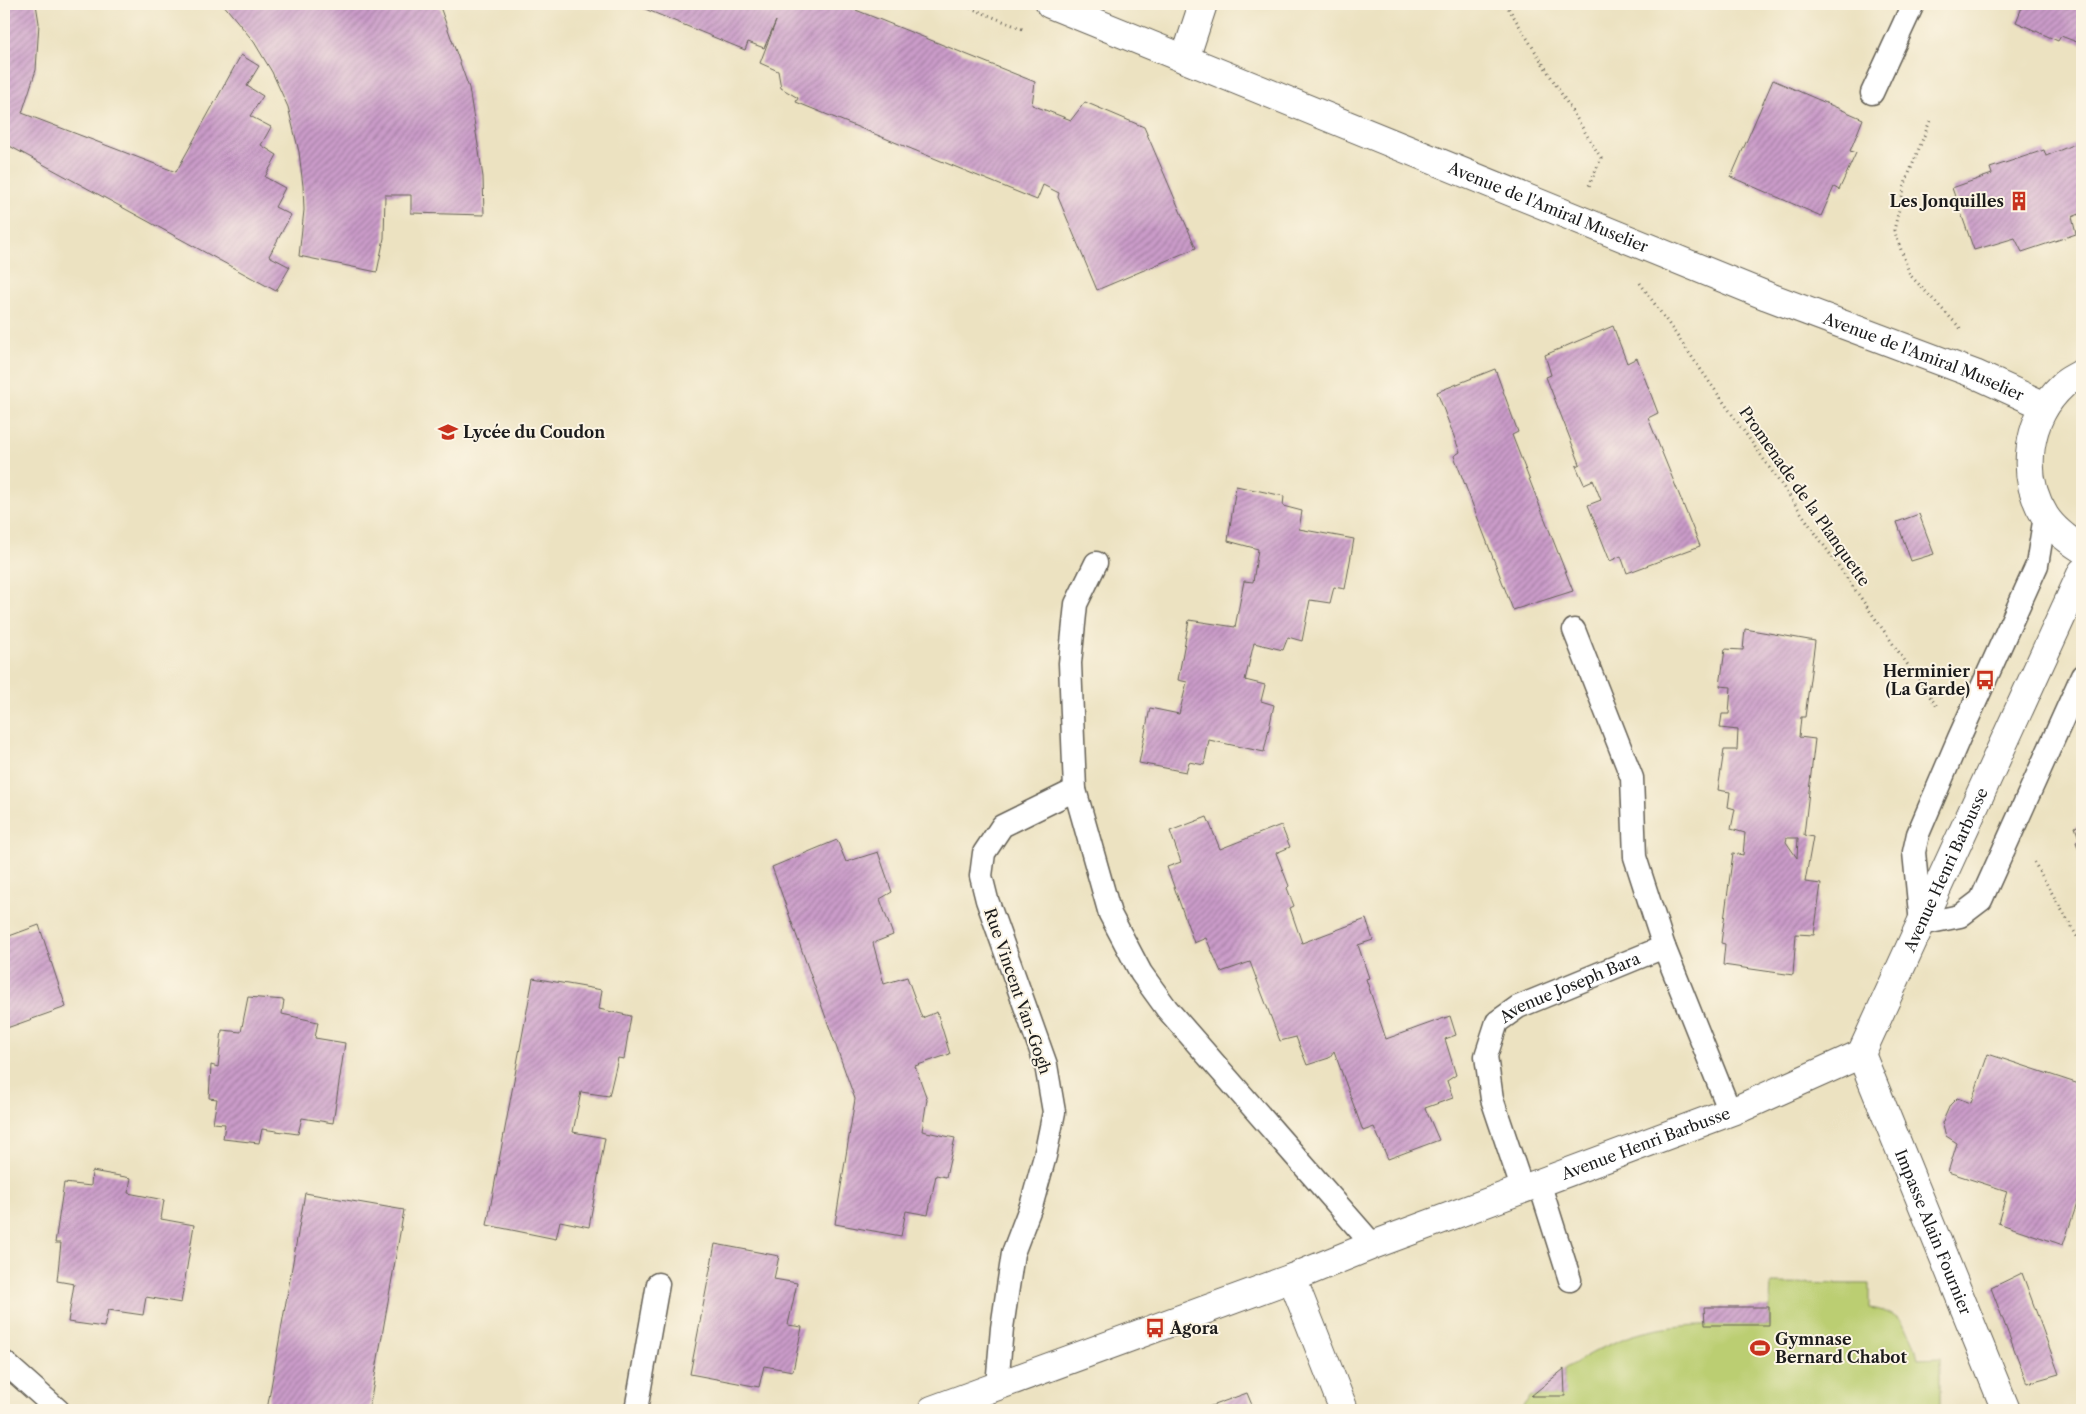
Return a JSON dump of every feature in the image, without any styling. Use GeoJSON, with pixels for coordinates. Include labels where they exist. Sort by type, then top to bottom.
{"type":"FeatureCollection","features":[{"type":"Feature","properties":{"kind":"street","name":"Avenue de l'Amiral Muselier"},"geometry":{"type":"LineString","coordinates":[[1050,4],[1767,296],[1975,374],[2045,406]]}},
{"type":"Feature","properties":{"kind":"street"},"geometry":{"type":"LineString","coordinates":[[1185,59],[1203,4]]}},
{"type":"Feature","properties":{"kind":"street"},"geometry":{"type":"LineString","coordinates":[[2082,373],[2063,385],[2045,406],[2033,432],[2029,461],[2033,490],[2045,516],[2064,537],[2082,549]]}},
{"type":"Feature","properties":{"kind":"street","name":"Avenue Henri Barbusse"},"geometry":{"type":"LineString","coordinates":[[932,1410],[1292,1278],[1531,1185],[1730,1112],[1861,1054],[2082,572]]}},
{"type":"Feature","properties":{"kind":"street","name":"Impasse Alain Fournier"},"geometry":{"type":"LineString","coordinates":[[1861,1054],[2006,1410]]}},
{"type":"Feature","properties":{"kind":"street"},"geometry":{"type":"LineString","coordinates":[[1292,1278],[1344,1410]]}},
{"type":"Feature","properties":{"kind":"lane"},"geometry":{"type":"LineString","coordinates":[[1872,92],[1913,4]]}},
{"type":"Feature","properties":{"kind":"lane"},"geometry":{"type":"LineString","coordinates":[[2045,516],[2037,565],[1958,738],[1918,834],[1914,852],[1921,924],[1960,916],[1981,900],[2082,676]]}},
{"type":"Feature","properties":{"kind":"lane"},"geometry":{"type":"LineString","coordinates":[[1096,563],[1076,604],[1070,663],[1075,790],[1110,914],[1141,973],[1167,1009],[1373,1245]]}},
{"type":"Feature","properties":{"kind":"lane"},"geometry":{"type":"LineString","coordinates":[[1574,630],[1632,778],[1635,857],[1664,947],[1730,1112]]}},
{"type":"Feature","properties":{"kind":"lane","name":"Rue Vincent Van-Gogh"},"geometry":{"type":"LineString","coordinates":[[997,1386],[1002,1328],[1013,1253],[1035,1193],[1054,1112],[1046,1065],[980,876],[984,853],[1002,826],[1075,790]]}},
{"type":"Feature","properties":{"kind":"lane","name":"Avenue Joseph Bara"},"geometry":{"type":"LineString","coordinates":[[1570,1280],[1531,1185],[1492,1099],[1486,1056],[1497,1022],[1518,1007],[1664,947]]}},
{"type":"Feature","properties":{"kind":"lane"},"geometry":{"type":"LineString","coordinates":[[636,1410],[658,1284]]}},
{"type":"Feature","properties":{"kind":"lane"},"geometry":{"type":"LineString","coordinates":[[4,1362],[58,1410]]}},
{"type":"Feature","properties":{"kind":"path"},"geometry":{"type":"LineString","coordinates":[[1506,4],[1600,158],[1576,218]]}},
{"type":"Feature","properties":{"kind":"path"},"geometry":{"type":"LineString","coordinates":[[1930,121],[1906,181],[1894,230],[1910,275],[1962,329],[1975,374]]}},
{"type":"Feature","properties":{"kind":"path","name":"Promenade de la Planquette"},"geometry":{"type":"LineString","coordinates":[[1637,279],[1940,711]]}},
{"type":"Feature","properties":{"kind":"path"},"geometry":{"type":"LineString","coordinates":[[2029,854],[2082,945]]}},
{"type":"Feature","properties":{"kind":"green space","name":"Gymnase Bernard Chabot"},"geometry":{"type":"Polygon","coordinates":[[[1771,1283],[1869,1284],[1869,1308],[1889,1313],[1903,1324],[1912,1339],[1918,1359],[1940,1358],[1940,1410],[1520,1410],[1531,1396],[1564,1396],[1564,1369],[1601,1348],[1631,1336],[1672,1327],[1769,1325],[1771,1283]]]}},
{"type":"Feature","properties":{"kind":"building"},"geometry":{"type":"Polygon","coordinates":[[[4,4],[36,4],[39,23],[36,70],[22,113],[176,172],[241,55],[259,66],[247,86],[263,96],[250,116],[271,127],[261,145],[277,155],[265,177],[285,188],[275,207],[291,215],[269,256],[290,267],[276,291],[4,143],[4,4]]]}},
{"type":"Feature","properties":{"kind":"building"},"geometry":{"type":"Polygon","coordinates":[[[223,4],[439,4],[469,88],[483,177],[484,215],[411,213],[411,195],[385,195],[384,238],[377,272],[299,256],[304,210],[303,186],[299,152],[288,107],[272,72],[254,42],[223,4]]]}},
{"type":"Feature","properties":{"kind":"building"},"geometry":{"type":"Polygon","coordinates":[[[633,4],[782,4],[781,10],[783,4],[841,4],[1035,82],[1032,105],[1071,120],[1085,102],[1144,127],[1196,248],[1097,290],[1058,197],[1059,193],[1043,185],[1037,200],[796,102],[798,98],[781,88],[778,71],[760,63],[776,21],[764,48],[748,42],[745,50],[633,4]]]}},
{"type":"Feature","properties":{"kind":"building"},"geometry":{"type":"Polygon","coordinates":[[[2033,4],[2082,4],[2082,44],[2061,36],[2058,41],[2016,22],[2023,5],[2031,8],[2033,4]]]}},
{"type":"Feature","properties":{"kind":"building"},"geometry":{"type":"Polygon","coordinates":[[[1773,80],[1863,119],[1850,151],[1856,153],[1839,190],[1834,187],[1821,216],[1731,177],[1773,80]]]}},
{"type":"Feature","properties":{"kind":"building","name":"Les Jonquilles"},"geometry":{"type":"Polygon","coordinates":[[[2082,141],[2082,213],[2072,217],[2076,234],[2022,252],[2015,238],[1974,250],[1952,188],[1992,174],[1990,168],[2044,150],[2046,156],[2082,141]]]}},
{"type":"Feature","properties":{"kind":"building"},"geometry":{"type":"Polygon","coordinates":[[[1613,326],[1627,363],[1637,358],[1658,413],[1648,418],[1700,546],[1627,573],[1621,556],[1610,561],[1588,505],[1601,500],[1593,480],[1584,484],[1576,466],[1580,464],[1546,377],[1551,375],[1545,355],[1613,326]]]}},
{"type":"Feature","properties":{"kind":"building"},"geometry":{"type":"Polygon","coordinates":[[[1495,369],[1518,432],[1512,435],[1573,591],[1513,610],[1454,456],[1460,452],[1437,392],[1495,369]]]}},
{"type":"Feature","properties":{"kind":"building"},"geometry":{"type":"Polygon","coordinates":[[[1236,486],[1284,496],[1283,506],[1302,511],[1299,529],[1354,539],[1345,589],[1334,587],[1330,603],[1310,600],[1302,641],[1288,637],[1283,650],[1254,643],[1245,680],[1265,685],[1261,701],[1274,705],[1264,752],[1209,740],[1204,765],[1189,762],[1186,772],[1139,763],[1150,708],[1179,714],[1187,682],[1178,680],[1189,620],[1235,627],[1244,581],[1253,582],[1258,549],[1228,541],[1236,486]]]}},
{"type":"Feature","properties":{"kind":"building"},"geometry":{"type":"Polygon","coordinates":[[[1919,514],[1934,554],[1911,561],[1897,522],[1919,514]]]}},
{"type":"Feature","properties":{"kind":"building"},"geometry":{"type":"Polygon","coordinates":[[[1745,629],[1815,641],[1805,717],[1801,717],[1799,737],[1815,739],[1804,835],[1813,837],[1805,882],[1821,884],[1814,935],[1796,934],[1793,975],[1723,965],[1725,944],[1721,943],[1733,853],[1743,855],[1745,833],[1731,829],[1735,809],[1728,807],[1730,792],[1718,790],[1724,750],[1737,750],[1738,730],[1720,728],[1722,714],[1729,714],[1731,687],[1720,686],[1725,649],[1743,650],[1745,629]],[[1787,838],[1786,842],[1797,858],[1798,838],[1787,838]]]}},
{"type":"Feature","properties":{"kind":"building"},"geometry":{"type":"Polygon","coordinates":[[[1207,817],[1220,849],[1281,825],[1290,847],[1276,853],[1289,886],[1287,888],[1294,906],[1290,908],[1302,943],[1366,919],[1373,940],[1358,945],[1369,978],[1366,979],[1386,1039],[1450,1016],[1456,1035],[1445,1039],[1456,1075],[1447,1081],[1453,1098],[1425,1108],[1439,1140],[1388,1159],[1374,1127],[1363,1131],[1334,1051],[1329,1058],[1307,1065],[1296,1037],[1280,1041],[1250,962],[1221,972],[1206,938],[1194,943],[1167,867],[1181,862],[1170,831],[1207,817]]]}},
{"type":"Feature","properties":{"kind":"building"},"geometry":{"type":"Polygon","coordinates":[[[2082,824],[2082,859],[2076,842],[2080,841],[2075,827],[2082,824]]]}},
{"type":"Feature","properties":{"kind":"building"},"geometry":{"type":"Polygon","coordinates":[[[837,840],[846,862],[878,852],[892,892],[880,899],[893,935],[873,943],[884,984],[907,977],[922,1018],[937,1012],[950,1054],[915,1066],[927,1099],[922,1131],[955,1138],[946,1177],[936,1175],[928,1215],[906,1211],[901,1236],[835,1224],[855,1099],[772,867],[837,840]]]}},
{"type":"Feature","properties":{"kind":"building"},"geometry":{"type":"Polygon","coordinates":[[[39,925],[66,1007],[4,1029],[4,938],[39,925]]]}},
{"type":"Feature","properties":{"kind":"building"},"geometry":{"type":"Polygon","coordinates":[[[533,978],[602,990],[599,1009],[631,1016],[624,1059],[618,1058],[609,1096],[581,1092],[573,1132],[605,1138],[589,1227],[560,1221],[556,1239],[487,1225],[533,978]]]}},
{"type":"Feature","properties":{"kind":"building"},"geometry":{"type":"Polygon","coordinates":[[[248,997],[284,1000],[282,1014],[318,1022],[315,1038],[345,1043],[333,1123],[302,1118],[298,1134],[262,1129],[259,1143],[223,1139],[225,1124],[213,1123],[217,1099],[209,1098],[211,1065],[218,1067],[222,1030],[241,1032],[248,997]]]}},
{"type":"Feature","properties":{"kind":"building"},"geometry":{"type":"Polygon","coordinates":[[[1988,1054],[2082,1085],[2082,1189],[2063,1245],[1998,1223],[2007,1191],[1948,1172],[1957,1143],[1946,1136],[1942,1123],[1950,1105],[1957,1098],[1971,1103],[1988,1054]]]}},
{"type":"Feature","properties":{"kind":"building"},"geometry":{"type":"Polygon","coordinates":[[[92,1171],[131,1178],[128,1193],[164,1200],[161,1219],[194,1225],[181,1303],[146,1297],[143,1315],[108,1310],[104,1327],[68,1322],[74,1284],[57,1281],[61,1243],[55,1243],[64,1183],[91,1186],[92,1171]]]}},
{"type":"Feature","properties":{"kind":"building"},"geometry":{"type":"Polygon","coordinates":[[[305,1193],[404,1210],[369,1410],[267,1410],[305,1193]]]}},
{"type":"Feature","properties":{"kind":"building"},"geometry":{"type":"Polygon","coordinates":[[[715,1244],[779,1256],[774,1279],[797,1283],[788,1325],[802,1327],[793,1371],[764,1366],[759,1387],[690,1374],[715,1244]]]}},
{"type":"Feature","properties":{"kind":"building"},"geometry":{"type":"Polygon","coordinates":[[[2022,1273],[2059,1374],[2027,1383],[1991,1288],[2022,1273]]]}},
{"type":"Feature","properties":{"kind":"building"},"geometry":{"type":"Polygon","coordinates":[[[1704,1307],[1769,1307],[1769,1325],[1705,1325],[1704,1307]]]}},
{"type":"Feature","properties":{"kind":"building"},"geometry":{"type":"Polygon","coordinates":[[[1564,1369],[1565,1396],[1531,1396],[1564,1369]]]}},
{"type":"Feature","properties":{"kind":"building"},"geometry":{"type":"Polygon","coordinates":[[[1247,1393],[1254,1410],[1200,1410],[1247,1393]]]}},
{"type":"Feature","properties":{"kind":"place","name":"Les Jonquilles"},"geometry":{"type":"Point","coordinates":[2019,201]}},
{"type":"Feature","properties":{"kind":"place","name":"Lycée du Coudon"},"geometry":{"type":"Point","coordinates":[448,432]}},
{"type":"Feature","properties":{"kind":"place","name":"Herminier (La Garde)"},"geometry":{"type":"Point","coordinates":[1985,680]}},
{"type":"Feature","properties":{"kind":"place","name":"Agora"},"geometry":{"type":"Point","coordinates":[1155,1328]}},
{"type":"Feature","properties":{"kind":"place","name":"Gymnase Bernard Chabot"},"geometry":{"type":"Point","coordinates":[1760,1348]}}]}
